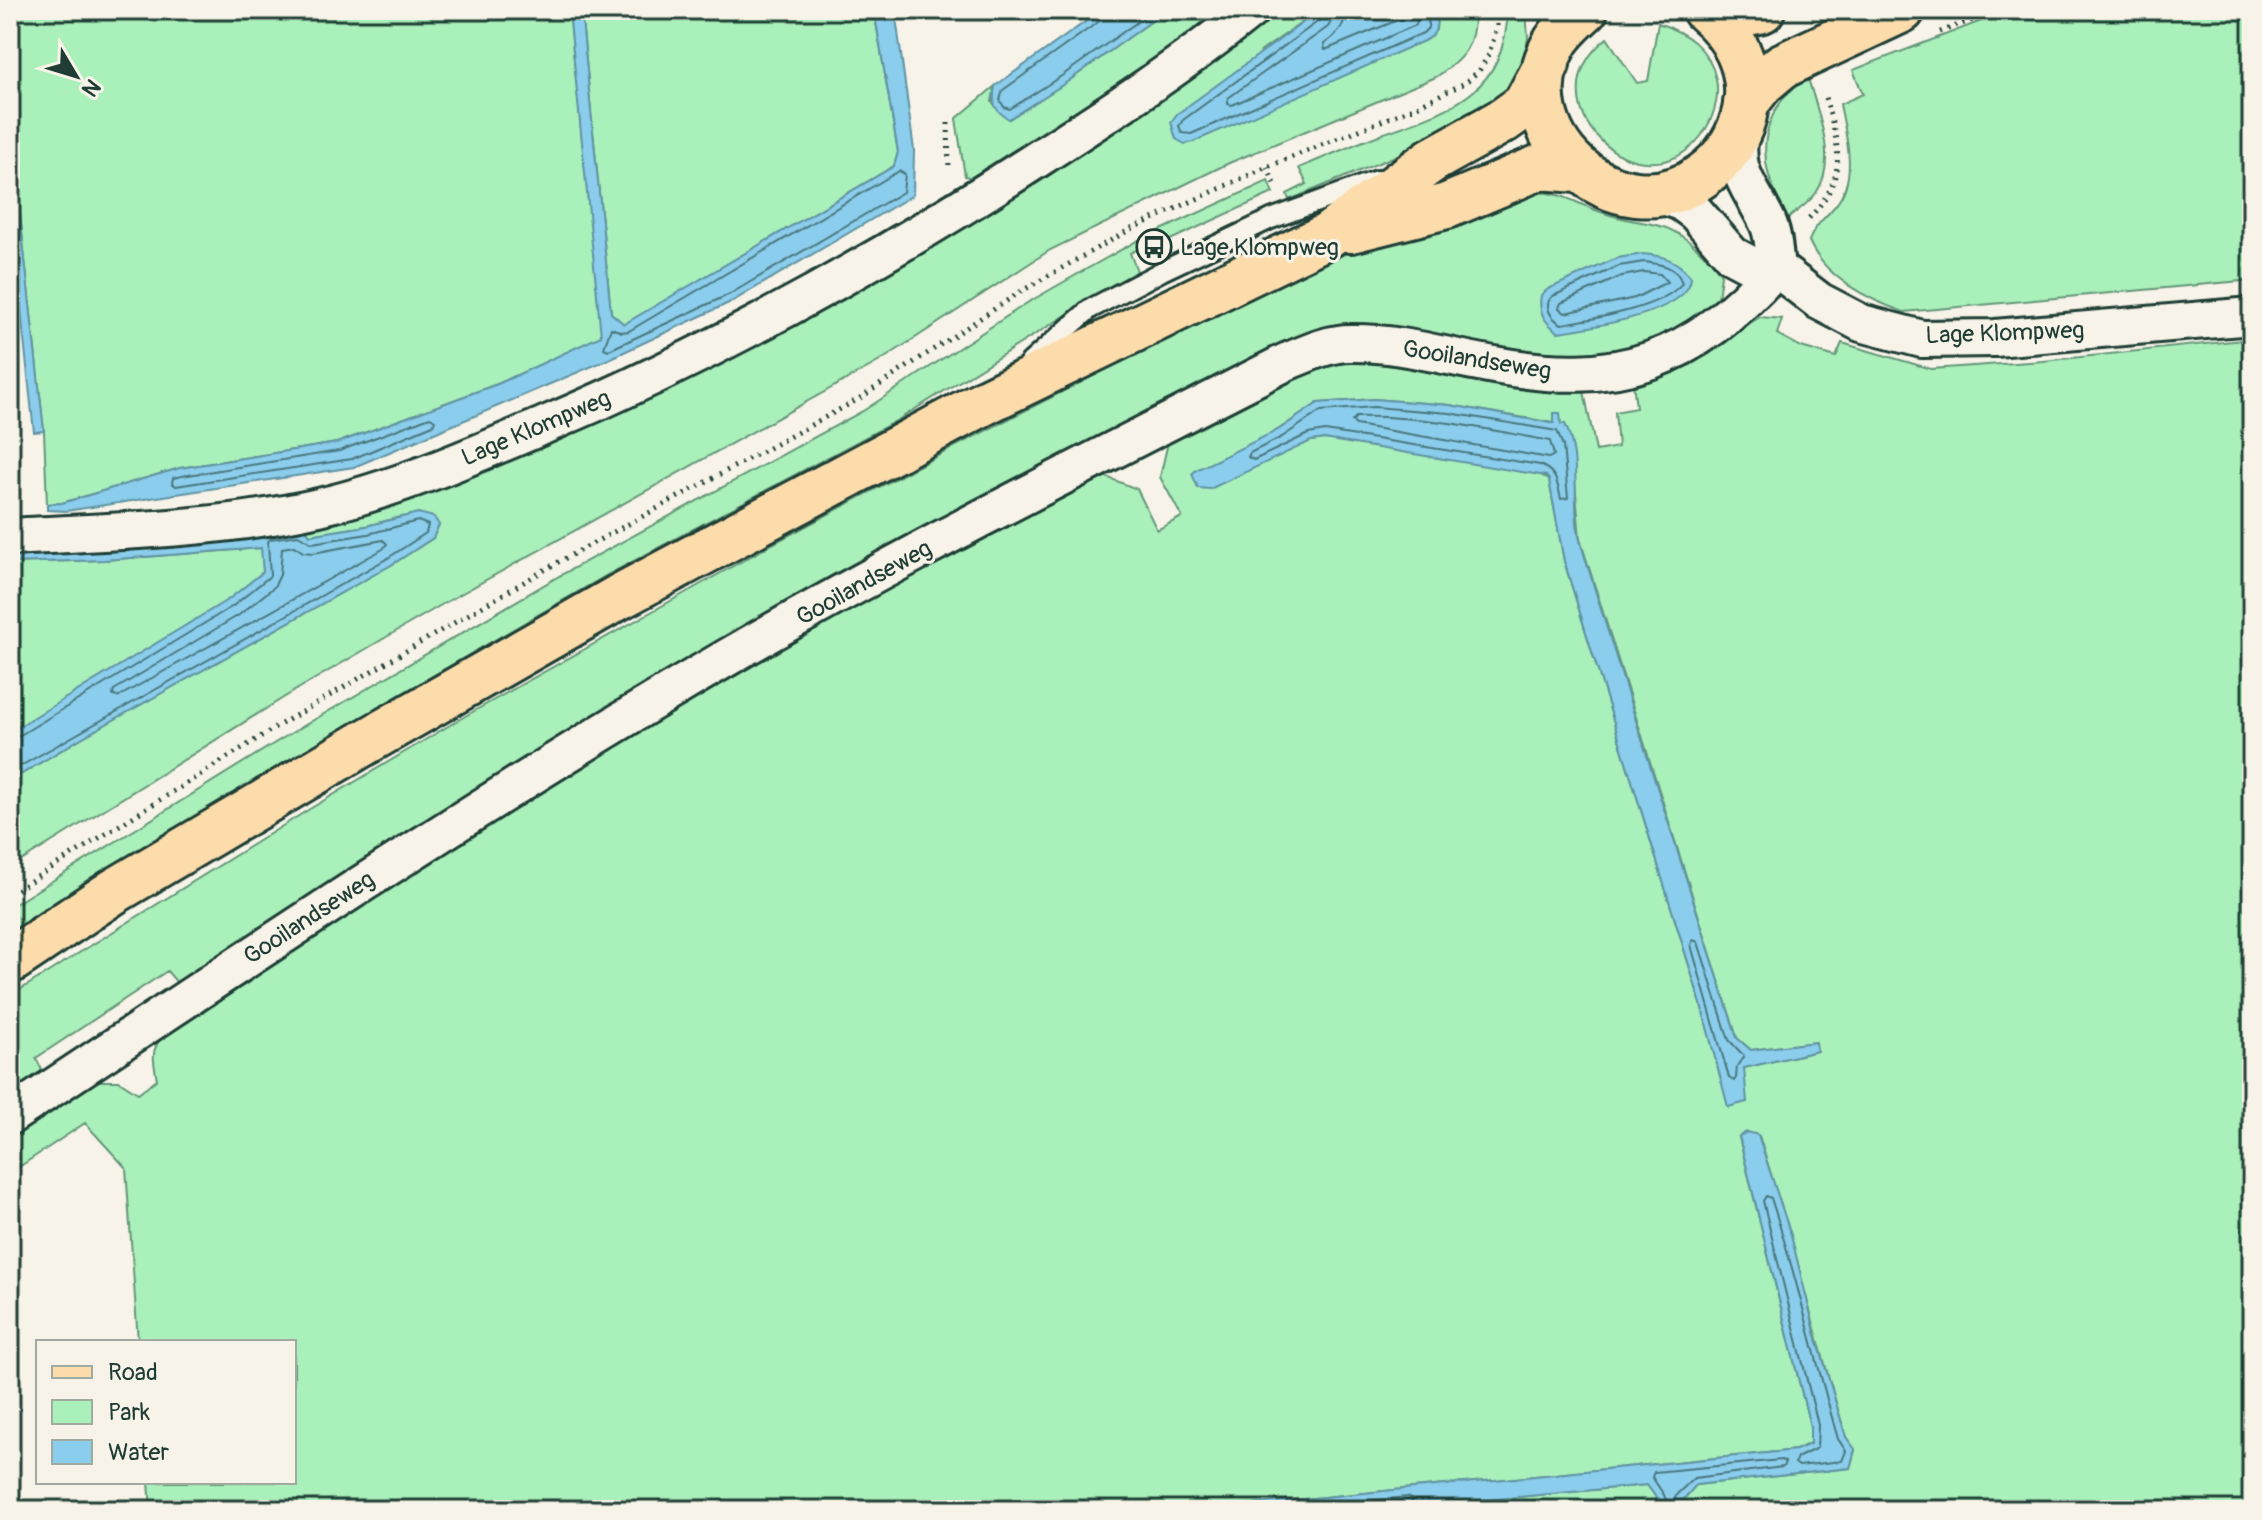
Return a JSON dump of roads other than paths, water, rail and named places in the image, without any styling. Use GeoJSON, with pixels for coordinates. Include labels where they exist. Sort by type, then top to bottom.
{"type":"FeatureCollection","features":[{"type":"Feature","properties":{"kind":"main road"},"geometry":{"type":"LineString","coordinates":[[10,961],[113,892],[605,605],[985,402],[1327,236],[1432,160],[1525,105],[1549,39],[1585,10]]}},
{"type":"Feature","properties":{"kind":"main road"},"geometry":{"type":"LineString","coordinates":[[1705,10],[1731,36],[1740,55],[1746,78],[1744,115]]}},
{"type":"Feature","properties":{"kind":"main road"},"geometry":{"type":"LineString","coordinates":[[1714,10],[1754,13],[1762,10]]}},
{"type":"Feature","properties":{"kind":"main road"},"geometry":{"type":"LineString","coordinates":[[1549,39],[1543,86],[1544,108],[1561,151],[1578,170],[1610,187],[1646,194],[1670,191],[1704,175],[1730,149],[1762,83],[1782,66],[1902,11]]}},
{"type":"Feature","properties":{"kind":"main road"},"geometry":{"type":"LineString","coordinates":[[1327,236],[1447,206],[1540,167],[1578,170]]}},
{"type":"Feature","properties":{"kind":"street","name":"Lage Klompweg"},"geometry":{"type":"LineString","coordinates":[[10,537],[243,520],[321,507],[447,465],[574,413],[804,301],[949,216],[1105,116],[1251,10]]}},
{"type":"Feature","properties":{"kind":"street"},"geometry":{"type":"LineString","coordinates":[[1744,115],[1737,147],[1738,168],[1769,226],[1776,268]]}},
{"type":"Feature","properties":{"kind":"street","name":"Lage Klompweg"},"geometry":{"type":"LineString","coordinates":[[1646,194],[1681,202],[1696,213],[1732,255],[1751,265],[1776,268],[1819,301],[1861,323],[1922,339],[1995,338],[2252,316]]}},
{"type":"Feature","properties":{"kind":"street","name":"Gooilandseweg"},"geometry":{"type":"LineString","coordinates":[[10,1116],[368,878],[677,687],[1022,497],[1286,362],[1320,349],[1348,343],[1422,351],[1545,372],[1609,372],[1665,356],[1693,341],[1748,299],[1776,268]]}},
{"type":"Feature","properties":{"kind":"lane"},"geometry":{"type":"LineString","coordinates":[[985,402],[1090,309],[1114,296],[1271,219],[1432,160]]}},
{"type":"Feature","properties":{"kind":"water"},"geometry":{"type":"Polygon","coordinates":[[[569,10],[581,10],[611,313],[624,324],[894,166],[898,152],[874,10],[895,10],[914,150],[913,195],[733,301],[609,359],[354,467],[66,511],[47,510],[47,504],[62,503],[180,468],[337,443],[500,383],[601,336],[569,10]]]}},
{"type":"Feature","properties":{"kind":"water"},"geometry":{"type":"Polygon","coordinates":[[[1102,10],[1167,10],[1067,82],[1009,119],[997,109],[995,86],[1102,10]]]}},
{"type":"Feature","properties":{"kind":"water"},"geometry":{"type":"Polygon","coordinates":[[[1320,10],[1437,10],[1436,28],[1426,40],[1193,142],[1185,144],[1176,139],[1171,122],[1177,114],[1320,10]]]}},
{"type":"Feature","properties":{"kind":"water"},"geometry":{"type":"Polygon","coordinates":[[[10,124],[44,431],[34,432],[10,209],[10,124]]]}},
{"type":"Feature","properties":{"kind":"water"},"geometry":{"type":"Polygon","coordinates":[[[1643,254],[1675,263],[1691,277],[1686,290],[1674,301],[1613,323],[1558,332],[1541,312],[1541,295],[1548,289],[1617,258],[1643,254]]]}},
{"type":"Feature","properties":{"kind":"water"},"geometry":{"type":"Polygon","coordinates":[[[1374,399],[1450,405],[1551,423],[1554,423],[1554,413],[1560,413],[1561,424],[1565,424],[1574,453],[1576,514],[1581,544],[1737,1038],[1751,1050],[1815,1042],[1817,1051],[1744,1068],[1747,1102],[1728,1107],[1701,1004],[1564,561],[1546,476],[1324,439],[1311,441],[1210,489],[1198,488],[1192,474],[1196,470],[1278,430],[1318,403],[1374,399]]]}},
{"type":"Feature","properties":{"kind":"water"},"geometry":{"type":"Polygon","coordinates":[[[418,513],[434,517],[439,525],[433,538],[393,564],[10,781],[10,732],[229,599],[263,572],[261,548],[104,560],[10,563],[10,555],[142,548],[303,526],[310,535],[418,513]]]}},
{"type":"Feature","properties":{"kind":"water"},"geometry":{"type":"Polygon","coordinates":[[[1747,1132],[1758,1135],[1791,1235],[1846,1437],[1855,1449],[1850,1468],[1696,1485],[1683,1500],[1681,1510],[1658,1510],[1658,1500],[1647,1485],[1378,1510],[1192,1510],[1796,1450],[1810,1444],[1810,1426],[1739,1136],[1747,1132]]]}},
{"type":"Feature","properties":{"kind":"place","name":"Lage Klompweg"},"geometry":{"type":"Point","coordinates":[1154,247]}}]}
